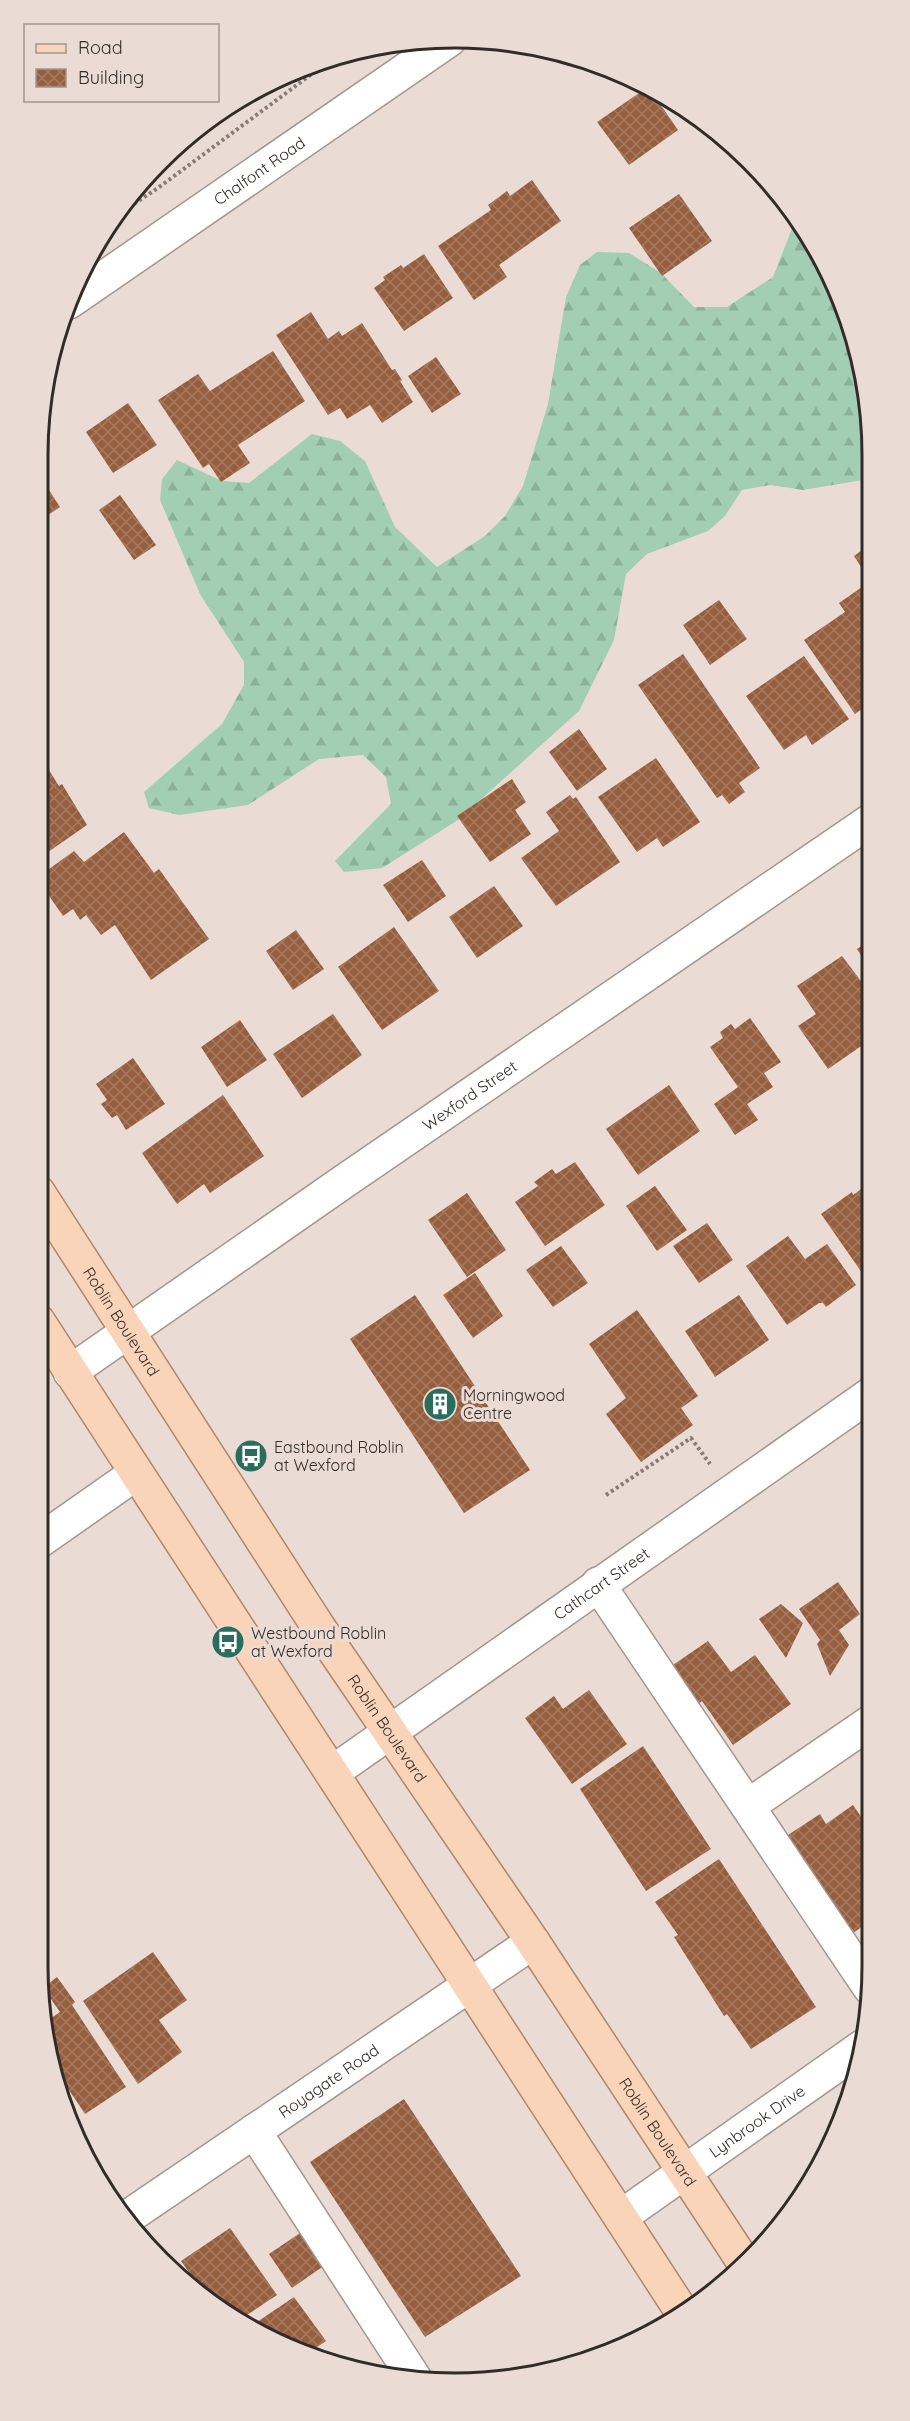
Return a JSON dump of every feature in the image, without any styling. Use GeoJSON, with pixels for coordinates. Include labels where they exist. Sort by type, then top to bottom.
{"type":"FeatureCollection","features":[{"type":"Feature","properties":{"kind":"main road","name":"Roblin Boulevard"},"geometry":{"type":"LineString","coordinates":[[48,1208],[319,1628],[533,1942],[740,2257]]}},
{"type":"Feature","properties":{"kind":"main road"},"geometry":{"type":"LineString","coordinates":[[48,1337],[135,1474],[333,1772],[678,2306]]}},
{"type":"Feature","properties":{"kind":"street","name":"Chalfont Road"},"geometry":{"type":"LineString","coordinates":[[82,293],[435,49]]}},
{"type":"Feature","properties":{"kind":"street","name":"Wexford Street"},"geometry":{"type":"LineString","coordinates":[[70,1372],[862,826]]}},
{"type":"Feature","properties":{"kind":"street","name":"Cathcart Street"},"geometry":{"type":"LineString","coordinates":[[333,1772],[862,1400]]}},
{"type":"Feature","properties":{"kind":"street"},"geometry":{"type":"LineString","coordinates":[[48,1535],[135,1474]]}},
{"type":"Feature","properties":{"kind":"street"},"geometry":{"type":"LineString","coordinates":[[598,1584],[862,1976]]}},
{"type":"Feature","properties":{"kind":"street"},"geometry":{"type":"LineString","coordinates":[[748,1806],[862,1728]]}},
{"type":"Feature","properties":{"kind":"street","name":"Royagate Road"},"geometry":{"type":"LineString","coordinates":[[132,2214],[533,1942]]}},
{"type":"Feature","properties":{"kind":"street","name":"Lynbrook Drive"},"geometry":{"type":"LineString","coordinates":[[622,2217],[852,2053]]}},
{"type":"Feature","properties":{"kind":"street"},"geometry":{"type":"LineString","coordinates":[[254,2131],[410,2371]]}},
{"type":"Feature","properties":{"kind":"path"},"geometry":{"type":"LineString","coordinates":[[136,203],[311,75]]}},
{"type":"Feature","properties":{"kind":"path"},"geometry":{"type":"LineString","coordinates":[[606,1495],[692,1438],[730,1492]]}},
{"type":"Feature","properties":{"kind":"green space"},"geometry":{"type":"Polygon","coordinates":[[[792,228],[820,275],[831,299],[848,350],[859,402],[862,480],[803,490],[770,485],[742,490],[725,516],[708,531],[647,554],[626,574],[614,640],[579,711],[458,820],[382,868],[344,872],[335,861],[391,804],[386,777],[363,755],[319,759],[248,805],[179,815],[149,808],[144,792],[222,724],[244,685],[244,662],[200,594],[160,500],[162,479],[177,460],[222,481],[249,483],[312,434],[340,441],[365,461],[395,527],[437,567],[485,536],[505,516],[523,486],[548,404],[566,297],[580,265],[597,252],[629,253],[661,273],[694,307],[727,307],[773,277],[792,228]]]}},
{"type":"Feature","properties":{"kind":"building"},"geometry":{"type":"Polygon","coordinates":[[[640,93],[660,104],[678,130],[629,165],[597,122],[640,93]]]}},
{"type":"Feature","properties":{"kind":"building"},"geometry":{"type":"Polygon","coordinates":[[[532,180],[561,221],[499,265],[507,277],[474,300],[438,246],[491,210],[488,205],[507,191],[510,196],[532,180]]]}},
{"type":"Feature","properties":{"kind":"building"},"geometry":{"type":"Polygon","coordinates":[[[679,194],[712,241],[662,276],[629,228],[679,194]]]}},
{"type":"Feature","properties":{"kind":"building"},"geometry":{"type":"Polygon","coordinates":[[[424,254],[453,298],[404,331],[374,288],[385,280],[383,277],[401,265],[403,268],[424,254]]]}},
{"type":"Feature","properties":{"kind":"building"},"geometry":{"type":"Polygon","coordinates":[[[311,312],[328,339],[339,331],[342,336],[362,323],[392,370],[395,369],[413,402],[382,423],[370,405],[347,419],[340,408],[328,415],[276,335],[311,312]]]}},
{"type":"Feature","properties":{"kind":"building"},"geometry":{"type":"Polygon","coordinates":[[[273,351],[305,401],[238,445],[250,463],[221,482],[209,464],[203,468],[158,400],[198,374],[210,391],[273,351]]]}},
{"type":"Feature","properties":{"kind":"building"},"geometry":{"type":"Polygon","coordinates":[[[436,357],[461,394],[432,413],[408,376],[436,357]]]}},
{"type":"Feature","properties":{"kind":"building"},"geometry":{"type":"Polygon","coordinates":[[[128,403],[157,445],[113,473],[86,432],[128,403]]]}},
{"type":"Feature","properties":{"kind":"building"},"geometry":{"type":"Polygon","coordinates":[[[48,488],[60,507],[48,515],[48,488]]]}},
{"type":"Feature","properties":{"kind":"building"},"geometry":{"type":"Polygon","coordinates":[[[120,495],[156,545],[134,560],[99,510],[120,495]]]}},
{"type":"Feature","properties":{"kind":"building"},"geometry":{"type":"Polygon","coordinates":[[[862,550],[862,568],[854,556],[862,550]]]}},
{"type":"Feature","properties":{"kind":"building"},"geometry":{"type":"Polygon","coordinates":[[[862,587],[862,709],[855,714],[804,640],[845,612],[839,603],[862,587]]]}},
{"type":"Feature","properties":{"kind":"building"},"geometry":{"type":"Polygon","coordinates":[[[719,600],[747,639],[710,665],[683,625],[719,600]]]}},
{"type":"Feature","properties":{"kind":"building"},"geometry":{"type":"Polygon","coordinates":[[[683,654],[760,768],[739,783],[745,792],[729,804],[722,795],[717,798],[638,685],[683,654]]]}},
{"type":"Feature","properties":{"kind":"building"},"geometry":{"type":"Polygon","coordinates":[[[804,656],[849,719],[812,745],[806,735],[784,750],[746,696],[804,656]]]}},
{"type":"Feature","properties":{"kind":"building"},"geometry":{"type":"Polygon","coordinates":[[[579,729],[607,769],[577,791],[549,752],[579,729]]]}},
{"type":"Feature","properties":{"kind":"building"},"geometry":{"type":"Polygon","coordinates":[[[656,758],[700,822],[663,847],[657,838],[637,852],[598,797],[656,758]]]}},
{"type":"Feature","properties":{"kind":"building"},"geometry":{"type":"Polygon","coordinates":[[[48,769],[59,786],[62,784],[87,825],[48,852],[48,769]]]}},
{"type":"Feature","properties":{"kind":"building"},"geometry":{"type":"Polygon","coordinates":[[[512,779],[526,802],[515,810],[531,834],[490,862],[457,816],[512,779]]]}},
{"type":"Feature","properties":{"kind":"building"},"geometry":{"type":"Polygon","coordinates":[[[570,795],[573,799],[576,797],[620,862],[556,906],[521,858],[559,831],[546,812],[570,795]]]}},
{"type":"Feature","properties":{"kind":"building"},"geometry":{"type":"Polygon","coordinates":[[[124,832],[154,873],[159,869],[209,939],[151,980],[115,925],[101,935],[86,915],[80,920],[73,909],[63,916],[48,894],[48,870],[74,851],[84,862],[124,832]]]}},
{"type":"Feature","properties":{"kind":"building"},"geometry":{"type":"Polygon","coordinates":[[[422,860],[446,896],[408,922],[383,885],[422,860]]]}},
{"type":"Feature","properties":{"kind":"building"},"geometry":{"type":"Polygon","coordinates":[[[494,886],[523,926],[477,958],[449,917],[494,886]]]}},
{"type":"Feature","properties":{"kind":"building"},"geometry":{"type":"Polygon","coordinates":[[[394,927],[439,991],[382,1030],[338,967],[394,927]]]}},
{"type":"Feature","properties":{"kind":"building"},"geometry":{"type":"Polygon","coordinates":[[[296,930],[324,969],[293,990],[266,951],[296,930]]]}},
{"type":"Feature","properties":{"kind":"building"},"geometry":{"type":"Polygon","coordinates":[[[862,946],[862,957],[857,949],[862,946]]]}},
{"type":"Feature","properties":{"kind":"building"},"geometry":{"type":"Polygon","coordinates":[[[842,956],[862,982],[862,1046],[828,1069],[798,1026],[816,1014],[797,986],[842,956]]]}},
{"type":"Feature","properties":{"kind":"building"},"geometry":{"type":"Polygon","coordinates":[[[333,1014],[362,1055],[302,1098],[273,1054],[333,1014]]]}},
{"type":"Feature","properties":{"kind":"building"},"geometry":{"type":"Polygon","coordinates":[[[750,1018],[781,1062],[764,1073],[773,1087],[747,1104],[758,1120],[735,1135],[714,1104],[738,1087],[710,1047],[723,1038],[720,1032],[731,1024],[735,1029],[750,1018]]]}},
{"type":"Feature","properties":{"kind":"building"},"geometry":{"type":"Polygon","coordinates":[[[240,1020],[267,1060],[227,1087],[201,1047],[240,1020]]]}},
{"type":"Feature","properties":{"kind":"building"},"geometry":{"type":"Polygon","coordinates":[[[133,1058],[165,1104],[126,1130],[117,1115],[112,1118],[101,1104],[107,1100],[96,1084],[133,1058]]]}},
{"type":"Feature","properties":{"kind":"building"},"geometry":{"type":"Polygon","coordinates":[[[669,1085],[700,1131],[638,1175],[606,1129],[669,1085]]]}},
{"type":"Feature","properties":{"kind":"building"},"geometry":{"type":"Polygon","coordinates":[[[223,1095],[264,1156],[210,1193],[204,1184],[177,1204],[142,1153],[223,1095]]]}},
{"type":"Feature","properties":{"kind":"building"},"geometry":{"type":"Polygon","coordinates":[[[575,1162],[605,1205],[545,1246],[515,1202],[538,1186],[534,1182],[552,1169],[556,1174],[575,1162]]]}},
{"type":"Feature","properties":{"kind":"building"},"geometry":{"type":"Polygon","coordinates":[[[655,1186],[687,1230],[657,1251],[626,1206],[655,1186]]]}},
{"type":"Feature","properties":{"kind":"building"},"geometry":{"type":"Polygon","coordinates":[[[862,1188],[862,1273],[821,1214],[852,1192],[853,1195],[862,1188]]]}},
{"type":"Feature","properties":{"kind":"building"},"geometry":{"type":"Polygon","coordinates":[[[467,1193],[506,1250],[467,1277],[428,1220],[467,1193]]]}},
{"type":"Feature","properties":{"kind":"building"},"geometry":{"type":"Polygon","coordinates":[[[707,1223],[733,1260],[699,1283],[673,1246],[707,1223]]]}},
{"type":"Feature","properties":{"kind":"building"},"geometry":{"type":"Polygon","coordinates":[[[788,1236],[805,1259],[827,1244],[856,1285],[826,1307],[823,1303],[819,1303],[787,1325],[746,1266],[788,1236]]]}},
{"type":"Feature","properties":{"kind":"building"},"geometry":{"type":"Polygon","coordinates":[[[561,1246],[588,1283],[553,1307],[526,1270],[561,1246]]]}},
{"type":"Feature","properties":{"kind":"building"},"geometry":{"type":"Polygon","coordinates":[[[475,1273],[503,1316],[473,1338],[443,1295],[475,1273]]]}},
{"type":"Feature","properties":{"kind":"building","name":"Morningwood Centre"},"geometry":{"type":"Polygon","coordinates":[[[415,1295],[530,1470],[464,1513],[350,1339],[415,1295]]]}},
{"type":"Feature","properties":{"kind":"building"},"geometry":{"type":"Polygon","coordinates":[[[739,1295],[769,1340],[715,1377],[685,1331],[739,1295]]]}},
{"type":"Feature","properties":{"kind":"building"},"geometry":{"type":"Polygon","coordinates":[[[637,1310],[698,1396],[681,1408],[693,1425],[641,1462],[606,1414],[626,1398],[589,1344],[637,1310]]]}},
{"type":"Feature","properties":{"kind":"building"},"geometry":{"type":"Polygon","coordinates":[[[838,1582],[860,1614],[839,1630],[849,1645],[830,1676],[817,1644],[820,1640],[799,1609],[838,1582]]]}},
{"type":"Feature","properties":{"kind":"building"},"geometry":{"type":"Polygon","coordinates":[[[781,1604],[803,1623],[786,1658],[759,1619],[781,1604]]]}},
{"type":"Feature","properties":{"kind":"building"},"geometry":{"type":"Polygon","coordinates":[[[708,1641],[731,1672],[755,1655],[791,1704],[733,1745],[702,1701],[697,1705],[670,1667],[708,1641]]]}},
{"type":"Feature","properties":{"kind":"building"},"geometry":{"type":"Polygon","coordinates":[[[589,1690],[627,1744],[572,1784],[525,1718],[554,1696],[563,1709],[589,1690]]]}},
{"type":"Feature","properties":{"kind":"building"},"geometry":{"type":"Polygon","coordinates":[[[643,1746],[711,1849],[646,1891],[580,1789],[643,1746]]]}},
{"type":"Feature","properties":{"kind":"building"},"geometry":{"type":"Polygon","coordinates":[[[853,1805],[862,1818],[862,1927],[850,1935],[785,1837],[820,1814],[826,1824],[853,1805]]]}},
{"type":"Feature","properties":{"kind":"building"},"geometry":{"type":"Polygon","coordinates":[[[719,1859],[816,2007],[751,2049],[727,2014],[724,2016],[674,1937],[678,1935],[655,1902],[719,1859]]]}},
{"type":"Feature","properties":{"kind":"building"},"geometry":{"type":"Polygon","coordinates":[[[153,1952],[187,2000],[159,2020],[182,2052],[138,2084],[83,2001],[153,1952]]]}},
{"type":"Feature","properties":{"kind":"building"},"geometry":{"type":"Polygon","coordinates":[[[57,1977],[75,2002],[72,2005],[126,2087],[85,2114],[67,2087],[62,2071],[51,2018],[60,2012],[49,1997],[49,1984],[57,1977]]]}},
{"type":"Feature","properties":{"kind":"building"},"geometry":{"type":"Polygon","coordinates":[[[404,2099],[521,2276],[425,2337],[310,2162],[404,2099]]]}},
{"type":"Feature","properties":{"kind":"building"},"geometry":{"type":"Polygon","coordinates":[[[230,2228],[277,2295],[247,2315],[207,2289],[192,2276],[181,2261],[230,2228]]]}},
{"type":"Feature","properties":{"kind":"building"},"geometry":{"type":"Polygon","coordinates":[[[303,2231],[325,2265],[292,2288],[269,2254],[303,2231]]]}},
{"type":"Feature","properties":{"kind":"building"},"geometry":{"type":"Polygon","coordinates":[[[294,2297],[326,2341],[316,2348],[258,2322],[294,2297]]]}},
{"type":"Feature","properties":{"kind":"place","name":"Morningwood Centre"},"geometry":{"type":"Point","coordinates":[440,1404]}},
{"type":"Feature","properties":{"kind":"place","name":"Eastbound Roblin at Wexford"},"geometry":{"type":"Point","coordinates":[251,1456]}},
{"type":"Feature","properties":{"kind":"place","name":"Westbound Roblin at Wexford"},"geometry":{"type":"Point","coordinates":[228,1642]}}]}
